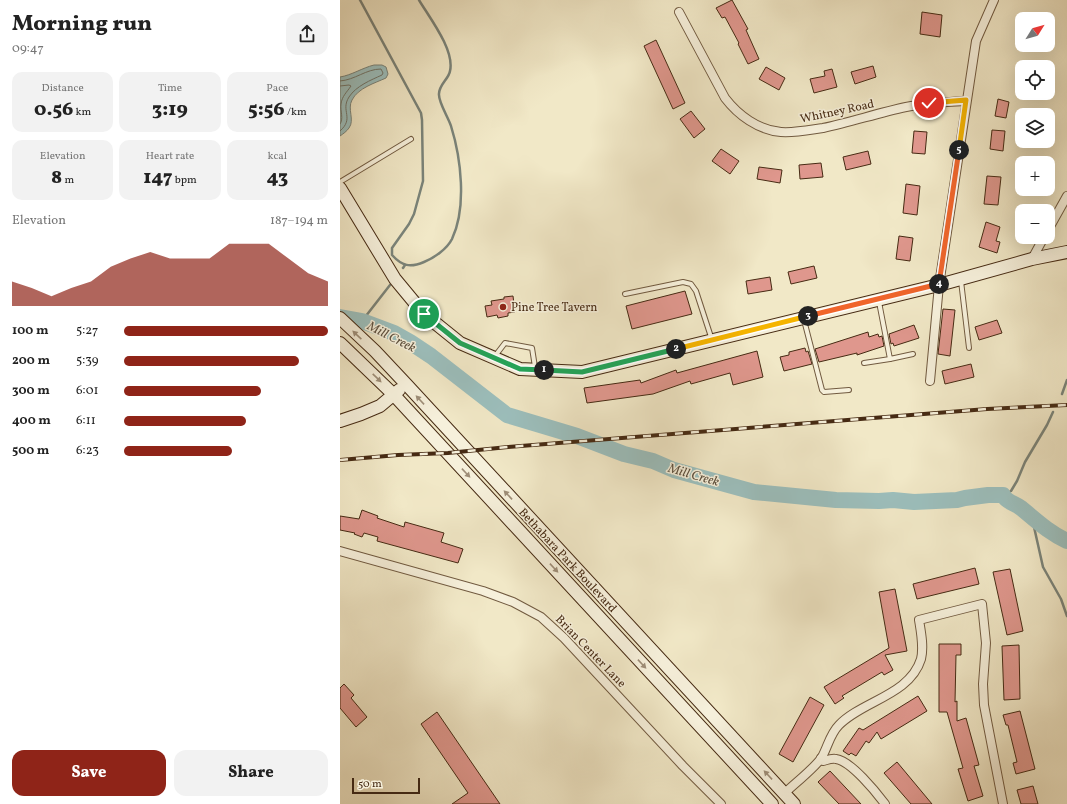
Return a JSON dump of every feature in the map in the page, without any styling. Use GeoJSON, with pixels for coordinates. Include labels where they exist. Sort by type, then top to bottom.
{"type":"FeatureCollection","features":[{"type":"Feature","properties":{"kind":"street"},"geometry":{"type":"LineString","coordinates":[[930,381],[938,285],[966,100],[976,41],[994,0]]}},
{"type":"Feature","properties":{"kind":"street","name":"Whitney Road"},"geometry":{"type":"LineString","coordinates":[[679,12],[725,98],[742,115],[756,124],[768,129],[780,132],[808,130],[841,124],[905,107],[929,103],[966,100]]}},
{"type":"Feature","properties":{"kind":"street"},"geometry":{"type":"LineString","coordinates":[[340,188],[395,278],[424,314],[460,343],[520,369],[582,372],[938,285],[1032,259],[1067,252]]}},
{"type":"Feature","properties":{"kind":"street"},"geometry":{"type":"LineString","coordinates":[[1055,217],[1067,196]]}},
{"type":"Feature","properties":{"kind":"street"},"geometry":{"type":"LineString","coordinates":[[1032,259],[1040,244]]}},
{"type":"Feature","properties":{"kind":"street","name":"Bethabara Park Boulevard"},"geometry":{"type":"LineString","coordinates":[[340,318],[375,351],[406,384],[794,804]]}},
{"type":"Feature","properties":{"kind":"street","name":"Bethabara Park Boulevard"},"geometry":{"type":"LineString","coordinates":[[344,347],[393,394],[773,804]]}},
{"type":"Feature","properties":{"kind":"street"},"geometry":{"type":"LineString","coordinates":[[340,421],[380,406],[406,384]]}},
{"type":"Feature","properties":{"kind":"street","name":"Brian Center Lane"},"geometry":{"type":"LineString","coordinates":[[340,551],[483,591],[513,602],[541,617],[564,638],[683,766],[721,804]]}},
{"type":"Feature","properties":{"kind":"street"},"geometry":{"type":"LineString","coordinates":[[773,804],[821,758],[833,732],[838,725],[854,713],[901,686],[910,678],[918,667],[921,656],[922,642],[919,620],[982,604],[986,643],[983,684],[984,705],[1003,804]]}},
{"type":"Feature","properties":{"kind":"street"},"geometry":{"type":"LineString","coordinates":[[821,758],[823,761],[836,759],[850,766],[862,777],[885,804]]}},
{"type":"Feature","properties":{"kind":"lane"},"geometry":{"type":"LineString","coordinates":[[340,182],[411,139]]}},
{"type":"Feature","properties":{"kind":"lane"},"geometry":{"type":"LineString","coordinates":[[961,279],[969,348]]}},
{"type":"Feature","properties":{"kind":"lane"},"geometry":{"type":"LineString","coordinates":[[625,294],[684,282],[691,284],[696,291],[712,340]]}},
{"type":"Feature","properties":{"kind":"lane"},"geometry":{"type":"LineString","coordinates":[[878,299],[890,359]]}},
{"type":"Feature","properties":{"kind":"lane"},"geometry":{"type":"LineString","coordinates":[[803,318],[822,390],[824,392],[849,390]]}},
{"type":"Feature","properties":{"kind":"lane"},"geometry":{"type":"LineString","coordinates":[[493,358],[505,343],[532,348],[536,370]]}},
{"type":"Feature","properties":{"kind":"lane"},"geometry":{"type":"LineString","coordinates":[[864,363],[913,354]]}},
{"type":"Feature","properties":{"kind":"water"},"geometry":{"type":"Polygon","coordinates":[[[374,65],[382,65],[386,67],[388,74],[386,78],[367,86],[358,92],[352,100],[350,107],[351,125],[340,136],[340,77],[374,65]]]}},
{"type":"Feature","properties":{"kind":"building"},"geometry":{"type":"Polygon","coordinates":[[[732,0],[748,29],[746,30],[759,59],[748,64],[725,17],[722,18],[716,8],[732,0]]]}},
{"type":"Feature","properties":{"kind":"building"},"geometry":{"type":"Polygon","coordinates":[[[922,12],[942,15],[940,37],[920,34],[922,12]]]}},
{"type":"Feature","properties":{"kind":"building"},"geometry":{"type":"Polygon","coordinates":[[[656,40],[685,103],[673,109],[644,46],[656,40]]]}},
{"type":"Feature","properties":{"kind":"building"},"geometry":{"type":"Polygon","coordinates":[[[873,66],[876,77],[855,84],[851,72],[873,66]]]}},
{"type":"Feature","properties":{"kind":"building"},"geometry":{"type":"Polygon","coordinates":[[[766,67],[785,78],[779,90],[759,79],[766,67]]]}},
{"type":"Feature","properties":{"kind":"building"},"geometry":{"type":"Polygon","coordinates":[[[832,69],[837,87],[814,93],[810,79],[825,76],[824,71],[832,69]]]}},
{"type":"Feature","properties":{"kind":"building"},"geometry":{"type":"Polygon","coordinates":[[[998,99],[1009,102],[1006,118],[995,116],[998,99]]]}},
{"type":"Feature","properties":{"kind":"building"},"geometry":{"type":"Polygon","coordinates":[[[691,111],[705,129],[694,138],[680,119],[691,111]]]}},
{"type":"Feature","properties":{"kind":"building"},"geometry":{"type":"Polygon","coordinates":[[[992,130],[1005,131],[1003,151],[990,149],[992,130]]]}},
{"type":"Feature","properties":{"kind":"building"},"geometry":{"type":"Polygon","coordinates":[[[914,131],[927,132],[925,154],[912,153],[914,131]]]}},
{"type":"Feature","properties":{"kind":"building"},"geometry":{"type":"Polygon","coordinates":[[[721,149],[739,161],[730,174],[712,161],[721,149]]]}},
{"type":"Feature","properties":{"kind":"building"},"geometry":{"type":"Polygon","coordinates":[[[868,151],[871,164],[846,170],[843,157],[868,151]]]}},
{"type":"Feature","properties":{"kind":"building"},"geometry":{"type":"Polygon","coordinates":[[[821,163],[823,177],[800,179],[799,165],[821,163]]]}},
{"type":"Feature","properties":{"kind":"building"},"geometry":{"type":"Polygon","coordinates":[[[759,167],[782,170],[780,183],[757,179],[759,167]]]}},
{"type":"Feature","properties":{"kind":"building"},"geometry":{"type":"Polygon","coordinates":[[[987,176],[1001,177],[998,205],[984,204],[987,176]]]}},
{"type":"Feature","properties":{"kind":"building"},"geometry":{"type":"Polygon","coordinates":[[[906,184],[920,186],[917,215],[903,213],[906,184]]]}},
{"type":"Feature","properties":{"kind":"building"},"geometry":{"type":"Polygon","coordinates":[[[986,222],[1000,227],[996,241],[1000,242],[997,253],[979,247],[986,222]]]}},
{"type":"Feature","properties":{"kind":"building"},"geometry":{"type":"Polygon","coordinates":[[[899,236],[913,238],[910,261],[896,259],[899,236]]]}},
{"type":"Feature","properties":{"kind":"building"},"geometry":{"type":"Polygon","coordinates":[[[814,266],[817,278],[791,284],[788,272],[814,266]]]}},
{"type":"Feature","properties":{"kind":"building"},"geometry":{"type":"Polygon","coordinates":[[[770,277],[772,290],[748,294],[746,281],[770,277]]]}},
{"type":"Feature","properties":{"kind":"building"},"geometry":{"type":"Polygon","coordinates":[[[685,291],[692,314],[632,329],[626,306],[685,291]]]}},
{"type":"Feature","properties":{"kind":"building","name":"Pine Tree Tavern"},"geometry":{"type":"Polygon","coordinates":[[[513,296],[515,312],[508,313],[508,316],[498,318],[497,315],[487,317],[485,306],[492,305],[491,301],[513,296]]]}},
{"type":"Feature","properties":{"kind":"building"},"geometry":{"type":"Polygon","coordinates":[[[943,309],[955,310],[950,356],[938,354],[943,309]]]}},
{"type":"Feature","properties":{"kind":"building"},"geometry":{"type":"Polygon","coordinates":[[[997,320],[1002,333],[979,340],[975,327],[997,320]]]}},
{"type":"Feature","properties":{"kind":"building"},"geometry":{"type":"Polygon","coordinates":[[[914,325],[919,338],[894,346],[893,343],[891,344],[889,334],[914,325]]]}},
{"type":"Feature","properties":{"kind":"building"},"geometry":{"type":"Polygon","coordinates":[[[868,332],[869,337],[878,334],[879,337],[882,336],[884,346],[857,355],[857,353],[819,362],[815,349],[868,332]]]}},
{"type":"Feature","properties":{"kind":"building"},"geometry":{"type":"Polygon","coordinates":[[[805,348],[806,352],[808,351],[812,364],[784,371],[780,357],[789,355],[789,352],[805,348]]]}},
{"type":"Feature","properties":{"kind":"building"},"geometry":{"type":"Polygon","coordinates":[[[757,351],[763,377],[733,385],[730,373],[691,384],[690,381],[653,394],[587,403],[584,388],[640,380],[641,383],[676,370],[677,373],[757,351]]]}},
{"type":"Feature","properties":{"kind":"building"},"geometry":{"type":"Polygon","coordinates":[[[971,364],[974,377],[945,384],[942,371],[971,364]]]}},
{"type":"Feature","properties":{"kind":"building"},"geometry":{"type":"Polygon","coordinates":[[[362,510],[378,516],[377,518],[404,527],[405,522],[444,533],[441,542],[463,549],[458,563],[377,541],[378,537],[364,533],[362,537],[354,534],[355,533],[340,530],[340,516],[359,519],[362,510]]]}},
{"type":"Feature","properties":{"kind":"building"},"geometry":{"type":"Polygon","coordinates":[[[975,568],[979,584],[917,599],[913,584],[975,568]]]}},
{"type":"Feature","properties":{"kind":"building"},"geometry":{"type":"Polygon","coordinates":[[[1010,569],[1023,631],[1007,635],[993,572],[1010,569]]]}},
{"type":"Feature","properties":{"kind":"building"},"geometry":{"type":"Polygon","coordinates":[[[895,589],[907,651],[885,655],[893,670],[884,675],[882,672],[842,696],[844,698],[835,704],[824,687],[889,648],[879,592],[895,589]]]}},
{"type":"Feature","properties":{"kind":"building"},"geometry":{"type":"Polygon","coordinates":[[[939,644],[961,644],[961,655],[956,655],[955,702],[957,701],[957,721],[966,718],[979,765],[974,766],[983,796],[968,801],[958,769],[963,768],[947,712],[939,712],[939,644]]]}},
{"type":"Feature","properties":{"kind":"building"},"geometry":{"type":"Polygon","coordinates":[[[1019,645],[1020,699],[1004,700],[1002,646],[1019,645]]]}},
{"type":"Feature","properties":{"kind":"building"},"geometry":{"type":"Polygon","coordinates":[[[344,684],[354,695],[351,698],[367,717],[356,727],[340,708],[340,688],[344,684]]]}},
{"type":"Feature","properties":{"kind":"building"},"geometry":{"type":"Polygon","coordinates":[[[918,696],[927,711],[881,739],[877,732],[869,743],[866,741],[856,756],[851,753],[849,755],[843,751],[859,728],[863,730],[918,696]]]}},
{"type":"Feature","properties":{"kind":"building"},"geometry":{"type":"Polygon","coordinates":[[[810,697],[824,705],[793,762],[779,754],[810,697]]]}},
{"type":"Feature","properties":{"kind":"building"},"geometry":{"type":"Polygon","coordinates":[[[1020,711],[1035,769],[1016,774],[1013,763],[1017,762],[1008,725],[1006,725],[1003,715],[1020,711]]]}},
{"type":"Feature","properties":{"kind":"building"},"geometry":{"type":"Polygon","coordinates":[[[437,712],[500,804],[452,804],[468,793],[421,724],[437,712]]]}},
{"type":"Feature","properties":{"kind":"building"},"geometry":{"type":"Polygon","coordinates":[[[897,762],[932,804],[911,804],[884,773],[897,762]]]}},
{"type":"Feature","properties":{"kind":"building"},"geometry":{"type":"Polygon","coordinates":[[[830,771],[861,804],[839,804],[818,782],[830,771]]]}},
{"type":"Feature","properties":{"kind":"building"},"geometry":{"type":"Polygon","coordinates":[[[1033,786],[1038,804],[1021,804],[1017,790],[1033,786]]]}},
{"type":"Feature","properties":{"kind":"waterway"},"geometry":{"type":"LineString","coordinates":[[360,0],[421,113],[423,181],[414,214],[409,224],[392,248],[392,255],[399,262],[406,265],[419,264],[428,260],[444,250],[450,243],[457,226],[461,198],[460,167],[455,139],[440,102],[439,95],[440,88],[448,77],[450,71],[451,63],[449,53],[435,24],[419,0]]}},
{"type":"Feature","properties":{"kind":"waterway"},"geometry":{"type":"LineString","coordinates":[[362,321],[390,285]]}},
{"type":"Feature","properties":{"kind":"waterway","name":"Mill Creek"},"geometry":{"type":"LineString","coordinates":[[340,317],[362,321],[394,333],[410,342],[431,356],[507,415],[577,436],[624,454],[653,461],[674,470],[754,492],[836,500],[893,500],[914,502],[957,500],[988,495],[1003,495],[1007,500],[1021,508],[1048,530],[1067,541]]}},
{"type":"Feature","properties":{"kind":"waterway"},"geometry":{"type":"LineString","coordinates":[[1062,394],[1067,380]]}},
{"type":"Feature","properties":{"kind":"waterway"},"geometry":{"type":"LineString","coordinates":[[1003,495],[1011,491],[1025,462],[1053,412]]}},
{"type":"Feature","properties":{"kind":"waterway"},"geometry":{"type":"LineString","coordinates":[[1032,518],[1043,567],[1061,599],[1067,616]]}},
{"type":"Feature","properties":{"kind":"railway"},"geometry":{"type":"LineString","coordinates":[[340,460],[398,455],[448,453],[987,409],[1067,405]]}},
{"type":"Feature","properties":{"kind":"place","name":"Pine Tree Tavern"},"geometry":{"type":"Point","coordinates":[503,307]}},
{"type":"Feature","properties":{"kind":"route"},"geometry":{"type":"LineString","coordinates":[[424,314],[460,343],[520,369],[582,372],[938,285],[966,100],[929,103]]}}]}
